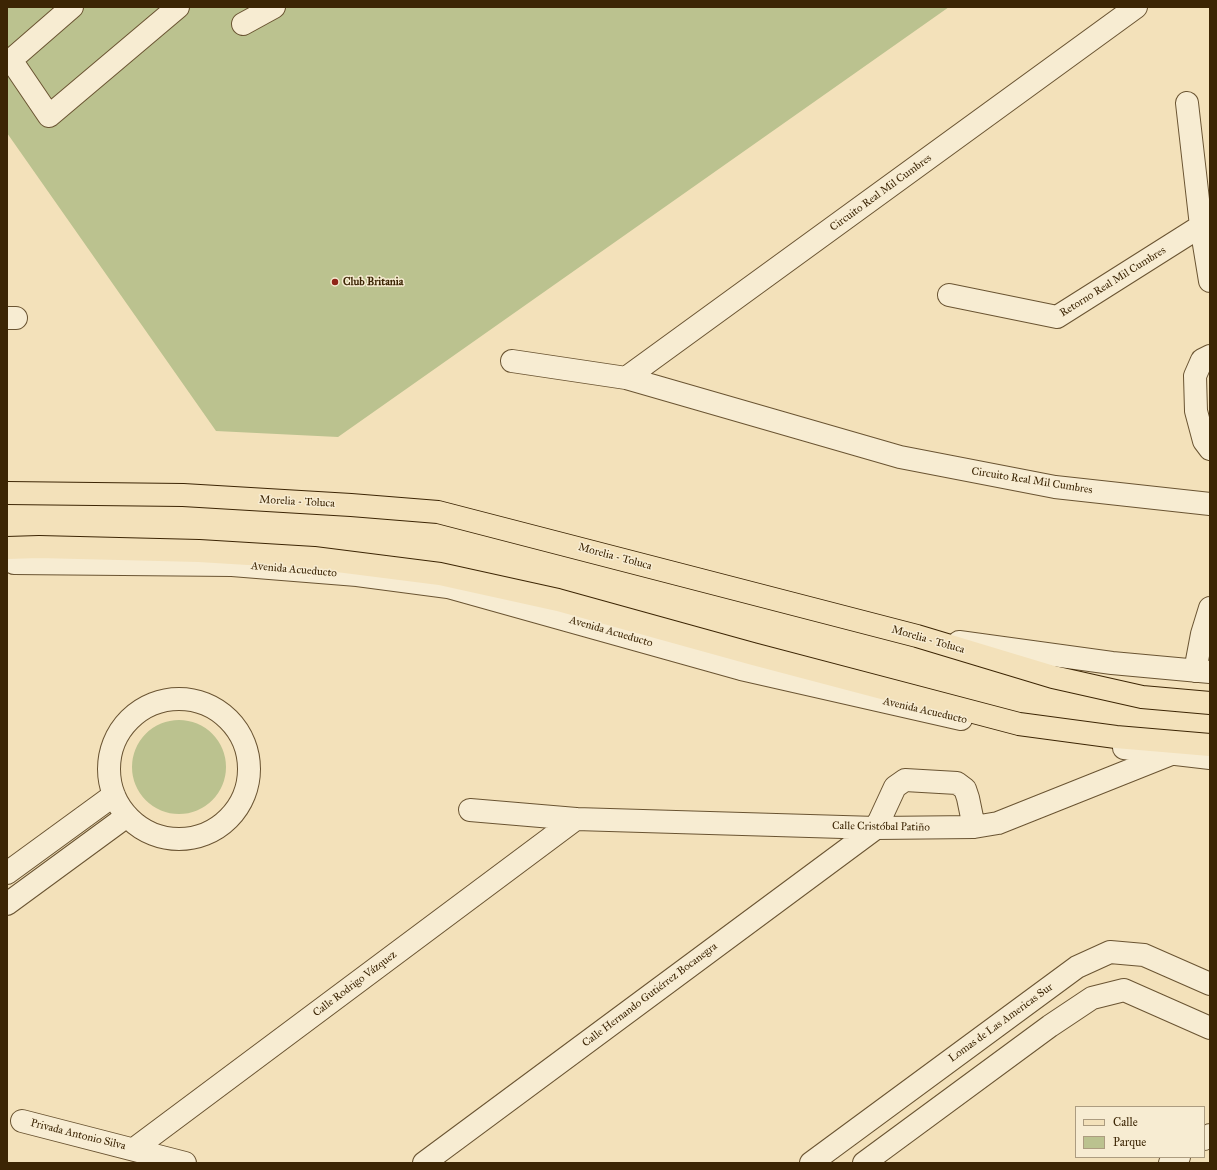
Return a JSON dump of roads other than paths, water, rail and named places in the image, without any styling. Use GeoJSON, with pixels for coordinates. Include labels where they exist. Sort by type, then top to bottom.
{"type":"FeatureCollection","features":[{"type":"Feature","properties":{"kind":"main road","name":"Morelia - Toluca"},"geometry":{"type":"LineString","coordinates":[[7,493],[183,496],[351,505],[438,512],[917,636],[1053,677],[1142,697],[1210,703]]}},
{"type":"Feature","properties":{"kind":"main road"},"geometry":{"type":"LineString","coordinates":[[7,548],[39,547],[199,552],[314,558],[440,574],[558,600],[753,654],[1019,724],[1116,737],[1210,745]]}},
{"type":"Feature","properties":{"kind":"street"},"geometry":{"type":"LineString","coordinates":[[72,7],[10,60],[49,116],[178,7]]}},
{"type":"Feature","properties":{"kind":"street"},"geometry":{"type":"LineString","coordinates":[[244,24],[274,7]]}},
{"type":"Feature","properties":{"kind":"street","name":"Circuito Real Mil Cumbres"},"geometry":{"type":"LineString","coordinates":[[626,378],[1136,7]]}},
{"type":"Feature","properties":{"kind":"street"},"geometry":{"type":"LineString","coordinates":[[1187,103],[1201,226],[1210,281]]}},
{"type":"Feature","properties":{"kind":"street","name":"Retorno Real Mil Cumbres"},"geometry":{"type":"LineString","coordinates":[[948,295],[1057,317],[1201,226]]}},
{"type":"Feature","properties":{"kind":"street"},"geometry":{"type":"LineString","coordinates":[[1210,356],[1202,360],[1195,376],[1196,411],[1204,441],[1210,448]]}},
{"type":"Feature","properties":{"kind":"street","name":"Circuito Real Mil Cumbres"},"geometry":{"type":"LineString","coordinates":[[512,361],[626,378],[900,457],[1055,487],[1210,504]]}},
{"type":"Feature","properties":{"kind":"street","name":"Avenida Acueducto"},"geometry":{"type":"LineString","coordinates":[[7,559],[14,563],[232,564],[358,575],[448,587],[749,671],[971,721],[1099,745],[1210,758]]}},
{"type":"Feature","properties":{"kind":"street"},"geometry":{"type":"LineString","coordinates":[[917,636],[1112,663],[1203,672],[1202,634],[1210,608]]}},
{"type":"Feature","properties":{"kind":"street"},"geometry":{"type":"LineString","coordinates":[[190,699],[213,707],[232,722],[245,742],[250,766],[246,790],[235,812],[216,828],[194,837],[169,839],[146,831],[127,816],[114,795],[109,771],[112,747],[124,726],[142,709],[165,700],[190,699]]}},
{"type":"Feature","properties":{"kind":"street","name":"Calle Cristóbal Patiño"},"geometry":{"type":"LineString","coordinates":[[470,810],[576,819],[876,828],[974,827],[998,823],[1172,754]]}},
{"type":"Feature","properties":{"kind":"street"},"geometry":{"type":"LineString","coordinates":[[876,828],[895,787],[905,780],[957,783],[965,789],[974,827]]}},
{"type":"Feature","properties":{"kind":"street"},"geometry":{"type":"LineString","coordinates":[[7,872],[114,795]]}},
{"type":"Feature","properties":{"kind":"street"},"geometry":{"type":"LineString","coordinates":[[7,904],[127,816]]}},
{"type":"Feature","properties":{"kind":"street","name":"Calle Rodrigo Vázquez"},"geometry":{"type":"LineString","coordinates":[[134,1149],[576,819]]}},
{"type":"Feature","properties":{"kind":"street","name":"Calle Hernando Gutiérrez Bocanegra"},"geometry":{"type":"LineString","coordinates":[[424,1163],[876,828]]}},
{"type":"Feature","properties":{"kind":"street","name":"Lomas de Las Americas Sur"},"geometry":{"type":"LineString","coordinates":[[811,1163],[1077,967],[1110,952],[1144,956],[1210,984]]}},
{"type":"Feature","properties":{"kind":"street"},"geometry":{"type":"LineString","coordinates":[[864,1163],[1050,1026],[1092,998],[1124,990],[1210,1028]]}},
{"type":"Feature","properties":{"kind":"street","name":"Privada Antonio Silva"},"geometry":{"type":"LineString","coordinates":[[22,1121],[184,1163]]}},
{"type":"Feature","properties":{"kind":"place","name":"Club Britania"},"geometry":{"type":"Point","coordinates":[335,282]}}]}
